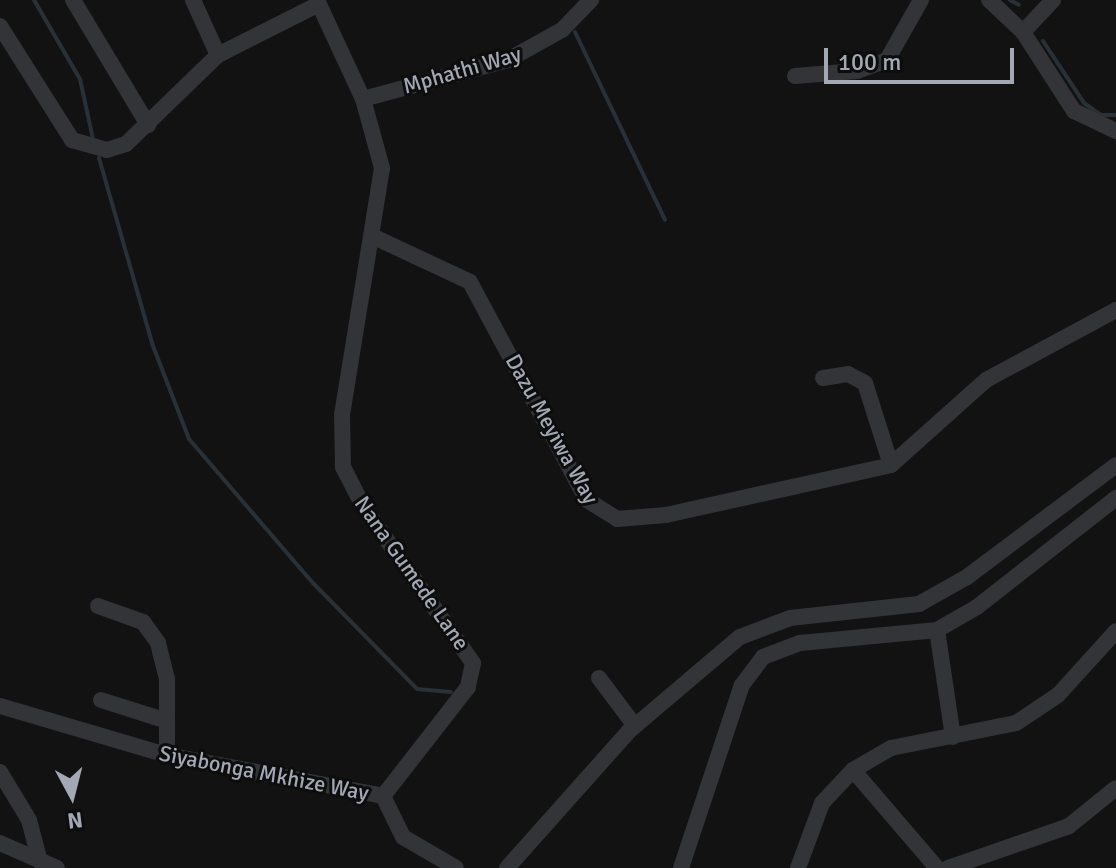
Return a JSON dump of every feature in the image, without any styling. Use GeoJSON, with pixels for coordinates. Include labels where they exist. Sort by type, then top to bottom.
{"type":"FeatureCollection","features":[{"type":"Feature","properties":{"kind":"street"},"geometry":{"type":"LineString","coordinates":[[73,0],[148,125]]}},
{"type":"Feature","properties":{"kind":"street"},"geometry":{"type":"LineString","coordinates":[[193,0],[218,55]]}},
{"type":"Feature","properties":{"kind":"street","name":"Mphathi Way"},"geometry":{"type":"LineString","coordinates":[[363,99],[508,60],[562,30],[591,0]]}},
{"type":"Feature","properties":{"kind":"street"},"geometry":{"type":"LineString","coordinates":[[795,76],[857,71],[887,60],[921,0]]}},
{"type":"Feature","properties":{"kind":"street"},"geometry":{"type":"LineString","coordinates":[[989,0],[1023,32],[1074,111],[1094,125],[1116,131]]}},
{"type":"Feature","properties":{"kind":"street"},"geometry":{"type":"LineString","coordinates":[[1023,32],[1053,0]]}},
{"type":"Feature","properties":{"kind":"street"},"geometry":{"type":"LineString","coordinates":[[0,26],[72,140],[107,150],[148,125],[218,55],[318,2],[363,99],[382,168],[372,236]]}},
{"type":"Feature","properties":{"kind":"street","name":"Dazu Meyiwa Way"},"geometry":{"type":"LineString","coordinates":[[372,236],[470,282],[578,485],[600,513],[637,520],[891,465],[986,380],[1116,310]]}},
{"type":"Feature","properties":{"kind":"street","name":"Nana Gumede Lane"},"geometry":{"type":"LineString","coordinates":[[372,236],[342,414],[343,467],[363,506],[467,648],[473,675]]}},
{"type":"Feature","properties":{"kind":"street"},"geometry":{"type":"LineString","coordinates":[[823,378],[848,374],[865,383],[891,465]]}},
{"type":"Feature","properties":{"kind":"street"},"geometry":{"type":"LineString","coordinates":[[507,868],[635,726],[740,637],[763,626],[893,610],[942,592],[1116,465]]}},
{"type":"Feature","properties":{"kind":"street"},"geometry":{"type":"LineString","coordinates":[[681,868],[751,668],[800,643],[937,630],[977,607],[1116,498]]}},
{"type":"Feature","properties":{"kind":"street"},"geometry":{"type":"LineString","coordinates":[[98,606],[151,630],[165,668],[167,755]]}},
{"type":"Feature","properties":{"kind":"street"},"geometry":{"type":"LineString","coordinates":[[937,630],[953,737]]}},
{"type":"Feature","properties":{"kind":"street"},"geometry":{"type":"LineString","coordinates":[[798,868],[822,803],[853,770],[891,748],[1016,723],[1037,711],[1116,631]]}},
{"type":"Feature","properties":{"kind":"street","name":"Siyabonga Mkhize Way"},"geometry":{"type":"LineString","coordinates":[[0,706],[167,755],[383,796],[473,675]]}},
{"type":"Feature","properties":{"kind":"street"},"geometry":{"type":"LineString","coordinates":[[599,678],[635,726]]}},
{"type":"Feature","properties":{"kind":"street"},"geometry":{"type":"LineString","coordinates":[[101,700],[167,721]]}},
{"type":"Feature","properties":{"kind":"street"},"geometry":{"type":"LineString","coordinates":[[853,770],[937,868]]}},
{"type":"Feature","properties":{"kind":"street"},"geometry":{"type":"LineString","coordinates":[[0,772],[29,820],[40,862]]}},
{"type":"Feature","properties":{"kind":"street"},"geometry":{"type":"LineString","coordinates":[[948,868],[1069,826],[1116,788]]}},
{"type":"Feature","properties":{"kind":"street"},"geometry":{"type":"LineString","coordinates":[[383,796],[403,837],[456,868]]}},
{"type":"Feature","properties":{"kind":"street"},"geometry":{"type":"LineString","coordinates":[[0,843],[57,868]]}},
{"type":"Feature","properties":{"kind":"waterway"},"geometry":{"type":"LineString","coordinates":[[34,0],[80,79],[93,139]]}},
{"type":"Feature","properties":{"kind":"waterway"},"geometry":{"type":"LineString","coordinates":[[1010,0],[1019,5]]}},
{"type":"Feature","properties":{"kind":"waterway"},"geometry":{"type":"LineString","coordinates":[[575,32],[665,220]]}},
{"type":"Feature","properties":{"kind":"waterway"},"geometry":{"type":"LineString","coordinates":[[1043,41],[1084,103],[1101,115],[1116,115]]}},
{"type":"Feature","properties":{"kind":"waterway"},"geometry":{"type":"LineString","coordinates":[[99,158],[153,346],[189,439],[313,583],[417,689],[451,692]]}}]}
